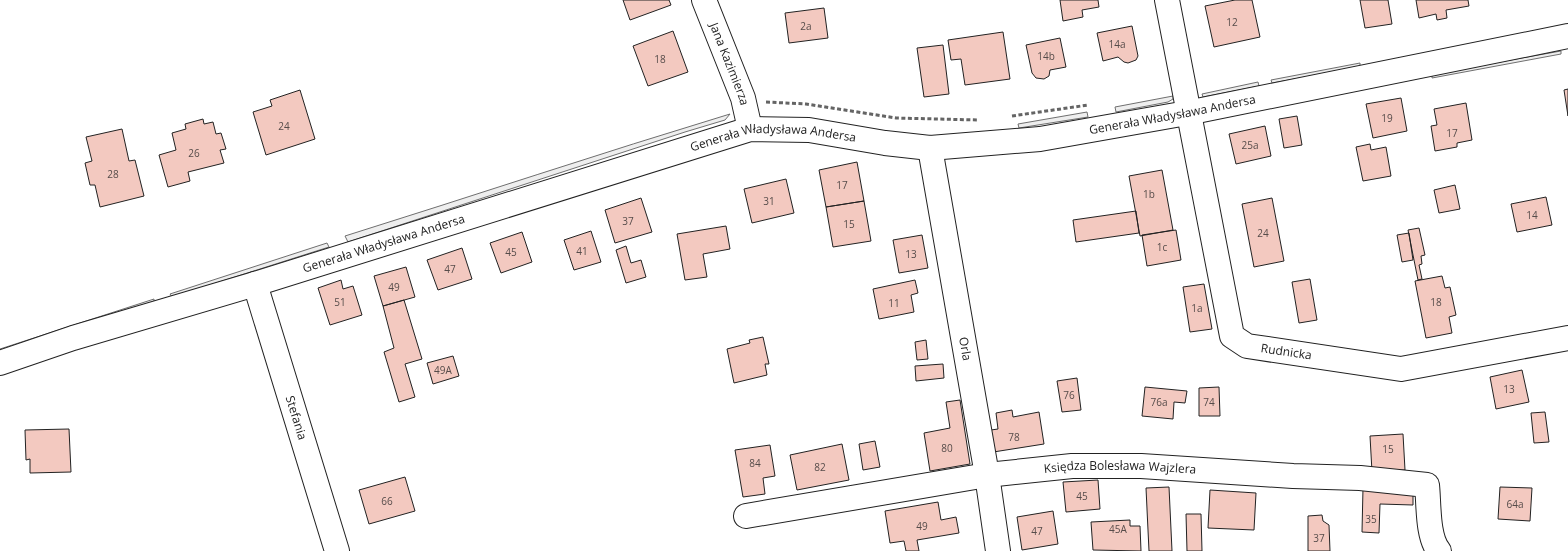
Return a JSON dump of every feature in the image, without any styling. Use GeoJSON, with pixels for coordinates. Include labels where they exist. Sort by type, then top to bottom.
{"type":"FeatureCollection","features":[{"type":"Feature","properties":{"kind":"street","name":"Jana Kazimierza"},"geometry":{"type":"LineString","coordinates":[[704,0],[743,98],[750,129]]}},
{"type":"Feature","properties":{"kind":"street","name":"Rudnicka"},"geometry":{"type":"LineString","coordinates":[[1167,0],[1232,336],[1248,346],[1401,370],[1568,338]]}},
{"type":"Feature","properties":{"kind":"street","name":"Generała Władysława Andersa"},"geometry":{"type":"LineString","coordinates":[[0,363],[82,335],[255,284],[750,129],[809,130],[885,143],[930,148],[1040,139],[1188,113],[1568,36]]}},
{"type":"Feature","properties":{"kind":"street","name":"Orla"},"geometry":{"type":"LineString","coordinates":[[930,148],[987,475],[998,551]]}},
{"type":"Feature","properties":{"kind":"street","name":"Stefania"},"geometry":{"type":"LineString","coordinates":[[255,284],[338,551]]}},
{"type":"Feature","properties":{"kind":"street","name":"Księdza Bolesława Wajzlera"},"geometry":{"type":"LineString","coordinates":[[746,516],[987,475],[1072,466],[1116,465],[1293,476],[1360,478],[1428,485],[1431,537],[1439,551]]}},
{"type":"Feature","properties":{"kind":"path"},"geometry":{"type":"LineString","coordinates":[[760,102],[806,104],[896,118],[981,120]]}},
{"type":"Feature","properties":{"kind":"shaded area"},"geometry":{"type":"Polygon","coordinates":[[[1561,51],[1561,54],[1432,78],[1432,74],[1561,51]]]}},
{"type":"Feature","properties":{"kind":"shaded area"},"geometry":{"type":"Polygon","coordinates":[[[1360,63],[1360,67],[1272,83],[1271,80],[1360,63]]]}},
{"type":"Feature","properties":{"kind":"shaded area"},"geometry":{"type":"Polygon","coordinates":[[[1258,82],[1259,86],[1203,97],[1202,94],[1258,82]]]}},
{"type":"Feature","properties":{"kind":"shaded area"},"geometry":{"type":"Polygon","coordinates":[[[1173,96],[1173,99],[1168,102],[1116,112],[1115,107],[1173,96]]]}},
{"type":"Feature","properties":{"kind":"shaded area"},"geometry":{"type":"Polygon","coordinates":[[[1087,112],[1088,117],[1019,128],[1018,124],[1087,112]]]}},
{"type":"Feature","properties":{"kind":"shaded area"},"geometry":{"type":"Polygon","coordinates":[[[730,114],[725,120],[348,242],[345,236],[633,144],[730,114]]]}},
{"type":"Feature","properties":{"kind":"shaded area"},"geometry":{"type":"Polygon","coordinates":[[[327,243],[329,247],[172,297],[170,294],[327,243]]]}},
{"type":"Feature","properties":{"kind":"shaded area"},"geometry":{"type":"Polygon","coordinates":[[[154,299],[154,303],[0,353],[0,349],[154,299]]]}},
{"type":"Feature","properties":{"kind":"building"},"geometry":{"type":"Polygon","coordinates":[[[623,0],[669,0],[671,5],[630,20],[623,0]]]}},
{"type":"Feature","properties":{"kind":"building"},"geometry":{"type":"Polygon","coordinates":[[[1060,0],[1098,0],[1099,7],[1082,10],[1083,17],[1063,21],[1060,0]]]}},
{"type":"Feature","properties":{"kind":"building"},"geometry":{"type":"Polygon","coordinates":[[[1235,0],[1252,0],[1260,37],[1214,47],[1205,6],[1235,0]]]}},
{"type":"Feature","properties":{"kind":"building"},"geometry":{"type":"Polygon","coordinates":[[[1360,0],[1388,0],[1392,24],[1365,28],[1360,0]]]}},
{"type":"Feature","properties":{"kind":"building"},"geometry":{"type":"Polygon","coordinates":[[[1416,0],[1468,0],[1469,6],[1446,10],[1447,18],[1437,20],[1436,14],[1419,18],[1416,0]]]}},
{"type":"Feature","properties":{"kind":"building"},"geometry":{"type":"Polygon","coordinates":[[[824,8],[828,38],[789,43],[785,13],[824,8]]]}},
{"type":"Feature","properties":{"kind":"building"},"geometry":{"type":"Polygon","coordinates":[[[1132,26],[1138,56],[1136,60],[1128,63],[1118,57],[1103,61],[1097,33],[1132,26]]]}},
{"type":"Feature","properties":{"kind":"building"},"geometry":{"type":"Polygon","coordinates":[[[673,31],[688,72],[648,86],[633,46],[673,31]]]}},
{"type":"Feature","properties":{"kind":"building"},"geometry":{"type":"Polygon","coordinates":[[[1003,32],[1010,79],[965,85],[961,59],[951,60],[948,40],[1003,32]]]}},
{"type":"Feature","properties":{"kind":"building"},"geometry":{"type":"Polygon","coordinates":[[[1060,38],[1066,67],[1050,70],[1049,76],[1044,79],[1036,78],[1032,73],[1026,45],[1060,38]]]}},
{"type":"Feature","properties":{"kind":"building"},"geometry":{"type":"Polygon","coordinates":[[[943,45],[949,94],[924,97],[917,48],[943,45]]]}},
{"type":"Feature","properties":{"kind":"building"},"geometry":{"type":"Polygon","coordinates":[[[1568,89],[1568,116],[1564,90],[1568,89]]]}},
{"type":"Feature","properties":{"kind":"building"},"geometry":{"type":"Polygon","coordinates":[[[300,90],[315,139],[266,155],[253,112],[272,106],[270,100],[300,90]]]}},
{"type":"Feature","properties":{"kind":"building"},"geometry":{"type":"Polygon","coordinates":[[[1401,98],[1407,131],[1373,138],[1366,104],[1401,98]]]}},
{"type":"Feature","properties":{"kind":"building"},"geometry":{"type":"Polygon","coordinates":[[[1466,103],[1472,140],[1457,143],[1457,147],[1435,151],[1431,126],[1437,125],[1434,109],[1466,103]]]}},
{"type":"Feature","properties":{"kind":"building"},"geometry":{"type":"Polygon","coordinates":[[[1297,116],[1302,145],[1284,148],[1279,119],[1297,116]]]}},
{"type":"Feature","properties":{"kind":"building"},"geometry":{"type":"Polygon","coordinates":[[[203,119],[204,124],[213,122],[216,134],[221,133],[226,149],[220,150],[224,163],[188,172],[190,181],[168,187],[159,155],[176,150],[172,133],[186,129],[185,124],[203,119]]]}},
{"type":"Feature","properties":{"kind":"building"},"geometry":{"type":"Polygon","coordinates":[[[1265,126],[1271,156],[1236,164],[1229,134],[1265,126]]]}},
{"type":"Feature","properties":{"kind":"building"},"geometry":{"type":"Polygon","coordinates":[[[122,129],[129,161],[135,160],[144,196],[100,207],[95,185],[90,185],[85,163],[92,161],[86,137],[122,129]]]}},
{"type":"Feature","properties":{"kind":"building"},"geometry":{"type":"Polygon","coordinates":[[[1370,144],[1371,150],[1386,147],[1391,176],[1363,181],[1356,147],[1370,144]]]}},
{"type":"Feature","properties":{"kind":"building"},"geometry":{"type":"Polygon","coordinates":[[[857,162],[864,201],[826,207],[819,170],[857,162]]]}},
{"type":"Feature","properties":{"kind":"building"},"geometry":{"type":"Polygon","coordinates":[[[1162,170],[1173,230],[1140,236],[1129,176],[1162,170]]]}},
{"type":"Feature","properties":{"kind":"building"},"geometry":{"type":"Polygon","coordinates":[[[786,179],[794,213],[752,223],[744,189],[786,179]]]}},
{"type":"Feature","properties":{"kind":"building"},"geometry":{"type":"Polygon","coordinates":[[[1455,185],[1460,209],[1439,213],[1434,190],[1455,185]]]}},
{"type":"Feature","properties":{"kind":"building"},"geometry":{"type":"Polygon","coordinates":[[[1546,197],[1552,225],[1517,232],[1511,204],[1546,197]]]}},
{"type":"Feature","properties":{"kind":"building"},"geometry":{"type":"Polygon","coordinates":[[[641,198],[652,232],[615,243],[605,210],[641,198]]]}},
{"type":"Feature","properties":{"kind":"building"},"geometry":{"type":"Polygon","coordinates":[[[1272,198],[1284,261],[1254,267],[1242,204],[1272,198]]]}},
{"type":"Feature","properties":{"kind":"building"},"geometry":{"type":"Polygon","coordinates":[[[864,201],[871,241],[833,247],[826,207],[864,201]]]}},
{"type":"Feature","properties":{"kind":"building"},"geometry":{"type":"Polygon","coordinates":[[[1136,211],[1139,233],[1076,242],[1073,220],[1136,211]]]}},
{"type":"Feature","properties":{"kind":"building"},"geometry":{"type":"Polygon","coordinates":[[[726,226],[730,249],[703,254],[707,277],[685,280],[677,234],[726,226]]]}},
{"type":"Feature","properties":{"kind":"building"},"geometry":{"type":"Polygon","coordinates":[[[1419,228],[1425,255],[1421,256],[1422,264],[1419,265],[1422,279],[1418,280],[1408,230],[1419,228]]]}},
{"type":"Feature","properties":{"kind":"building"},"geometry":{"type":"Polygon","coordinates":[[[1176,230],[1181,260],[1147,266],[1142,235],[1176,230]]]}},
{"type":"Feature","properties":{"kind":"building"},"geometry":{"type":"Polygon","coordinates":[[[591,231],[601,262],[574,270],[564,240],[591,231]]]}},
{"type":"Feature","properties":{"kind":"building"},"geometry":{"type":"Polygon","coordinates":[[[522,232],[532,262],[501,273],[490,243],[522,232]]]}},
{"type":"Feature","properties":{"kind":"building"},"geometry":{"type":"Polygon","coordinates":[[[1409,233],[1413,260],[1402,262],[1397,235],[1409,233]]]}},
{"type":"Feature","properties":{"kind":"building"},"geometry":{"type":"Polygon","coordinates":[[[922,235],[928,268],[899,273],[893,240],[922,235]]]}},
{"type":"Feature","properties":{"kind":"building"},"geometry":{"type":"Polygon","coordinates":[[[626,246],[631,263],[641,260],[646,277],[626,283],[616,250],[626,246]]]}},
{"type":"Feature","properties":{"kind":"building"},"geometry":{"type":"Polygon","coordinates":[[[462,248],[472,279],[438,290],[427,260],[462,248]]]}},
{"type":"Feature","properties":{"kind":"building"},"geometry":{"type":"Polygon","coordinates":[[[406,267],[415,297],[383,306],[374,276],[406,267]]]}},
{"type":"Feature","properties":{"kind":"building"},"geometry":{"type":"Polygon","coordinates":[[[1442,276],[1445,288],[1450,287],[1456,315],[1449,317],[1452,333],[1426,338],[1415,281],[1442,276]]]}},
{"type":"Feature","properties":{"kind":"building"},"geometry":{"type":"Polygon","coordinates":[[[1310,279],[1317,320],[1299,323],[1292,282],[1310,279]]]}},
{"type":"Feature","properties":{"kind":"building"},"geometry":{"type":"Polygon","coordinates":[[[341,280],[343,289],[353,286],[362,315],[330,325],[318,288],[341,280]]]}},
{"type":"Feature","properties":{"kind":"building"},"geometry":{"type":"Polygon","coordinates":[[[915,280],[918,293],[911,295],[914,312],[879,319],[873,289],[915,280]]]}},
{"type":"Feature","properties":{"kind":"building"},"geometry":{"type":"Polygon","coordinates":[[[1204,284],[1212,329],[1190,332],[1183,287],[1204,284]]]}},
{"type":"Feature","properties":{"kind":"building"},"geometry":{"type":"Polygon","coordinates":[[[404,300],[422,359],[405,364],[415,397],[399,402],[384,352],[394,348],[383,306],[404,300]]]}},
{"type":"Feature","properties":{"kind":"building"},"geometry":{"type":"Polygon","coordinates":[[[763,337],[769,364],[765,364],[767,375],[734,383],[727,349],[750,343],[749,340],[763,337]]]}},
{"type":"Feature","properties":{"kind":"building"},"geometry":{"type":"Polygon","coordinates":[[[926,340],[928,359],[917,360],[915,342],[926,340]]]}},
{"type":"Feature","properties":{"kind":"building"},"geometry":{"type":"Polygon","coordinates":[[[453,356],[459,376],[433,384],[427,363],[453,356]]]}},
{"type":"Feature","properties":{"kind":"building"},"geometry":{"type":"Polygon","coordinates":[[[943,364],[944,378],[916,381],[915,366],[943,364]]]}},
{"type":"Feature","properties":{"kind":"building"},"geometry":{"type":"Polygon","coordinates":[[[1522,370],[1529,402],[1496,409],[1490,377],[1522,370]]]}},
{"type":"Feature","properties":{"kind":"building"},"geometry":{"type":"Polygon","coordinates":[[[1077,378],[1081,410],[1062,412],[1057,381],[1077,378]]]}},
{"type":"Feature","properties":{"kind":"building"},"geometry":{"type":"Polygon","coordinates":[[[1145,387],[1187,391],[1185,403],[1174,402],[1173,419],[1142,416],[1145,387]]]}},
{"type":"Feature","properties":{"kind":"building"},"geometry":{"type":"Polygon","coordinates":[[[1219,387],[1220,416],[1199,416],[1199,388],[1219,387]]]}},
{"type":"Feature","properties":{"kind":"building"},"geometry":{"type":"Polygon","coordinates":[[[960,400],[970,464],[930,471],[924,433],[950,428],[946,402],[960,400]]]}},
{"type":"Feature","properties":{"kind":"building"},"geometry":{"type":"Polygon","coordinates":[[[1012,410],[1013,417],[1039,412],[1044,444],[987,453],[984,431],[998,429],[996,413],[1012,410]]]}},
{"type":"Feature","properties":{"kind":"building"},"geometry":{"type":"Polygon","coordinates":[[[1545,412],[1549,442],[1534,443],[1531,413],[1545,412]]]}},
{"type":"Feature","properties":{"kind":"building"},"geometry":{"type":"Polygon","coordinates":[[[69,429],[71,472],[30,473],[30,459],[26,460],[25,430],[69,429]]]}},
{"type":"Feature","properties":{"kind":"building"},"geometry":{"type":"Polygon","coordinates":[[[1403,434],[1405,470],[1372,472],[1370,436],[1403,434]]]}},
{"type":"Feature","properties":{"kind":"building"},"geometry":{"type":"Polygon","coordinates":[[[875,441],[880,467],[863,470],[859,444],[875,441]]]}},
{"type":"Feature","properties":{"kind":"building"},"geometry":{"type":"Polygon","coordinates":[[[842,444],[849,480],[797,490],[790,455],[842,444]]]}},
{"type":"Feature","properties":{"kind":"building"},"geometry":{"type":"Polygon","coordinates":[[[770,445],[775,476],[763,478],[765,494],[743,497],[735,450],[770,445]]]}},
{"type":"Feature","properties":{"kind":"building"},"geometry":{"type":"Polygon","coordinates":[[[405,477],[415,511],[369,524],[359,490],[405,477]]]}},
{"type":"Feature","properties":{"kind":"building"},"geometry":{"type":"Polygon","coordinates":[[[1098,480],[1100,509],[1066,512],[1063,482],[1098,480]]]}},
{"type":"Feature","properties":{"kind":"building"},"geometry":{"type":"Polygon","coordinates":[[[1169,487],[1172,551],[1149,551],[1146,488],[1169,487]]]}},
{"type":"Feature","properties":{"kind":"building"},"geometry":{"type":"Polygon","coordinates":[[[1500,487],[1532,488],[1530,521],[1498,519],[1500,487]]]}},
{"type":"Feature","properties":{"kind":"building"},"geometry":{"type":"Polygon","coordinates":[[[1363,488],[1413,490],[1413,505],[1380,504],[1379,533],[1362,532],[1363,488]]]}},
{"type":"Feature","properties":{"kind":"building"},"geometry":{"type":"Polygon","coordinates":[[[1210,490],[1256,493],[1254,530],[1208,528],[1210,490]]]}},
{"type":"Feature","properties":{"kind":"building"},"geometry":{"type":"Polygon","coordinates":[[[938,502],[941,520],[956,517],[959,533],[917,540],[919,551],[906,551],[904,541],[890,543],[885,511],[938,502]]]}},
{"type":"Feature","properties":{"kind":"building"},"geometry":{"type":"Polygon","coordinates":[[[1053,511],[1058,544],[1022,550],[1017,517],[1053,511]]]}},
{"type":"Feature","properties":{"kind":"building"},"geometry":{"type":"Polygon","coordinates":[[[1186,514],[1201,514],[1202,551],[1187,551],[1186,514]]]}},
{"type":"Feature","properties":{"kind":"building"},"geometry":{"type":"Polygon","coordinates":[[[1322,515],[1323,521],[1329,525],[1330,551],[1308,551],[1308,516],[1322,515]]]}},
{"type":"Feature","properties":{"kind":"building"},"geometry":{"type":"Polygon","coordinates":[[[1130,520],[1130,526],[1140,526],[1141,551],[1093,550],[1091,522],[1130,520]]]}}]}
